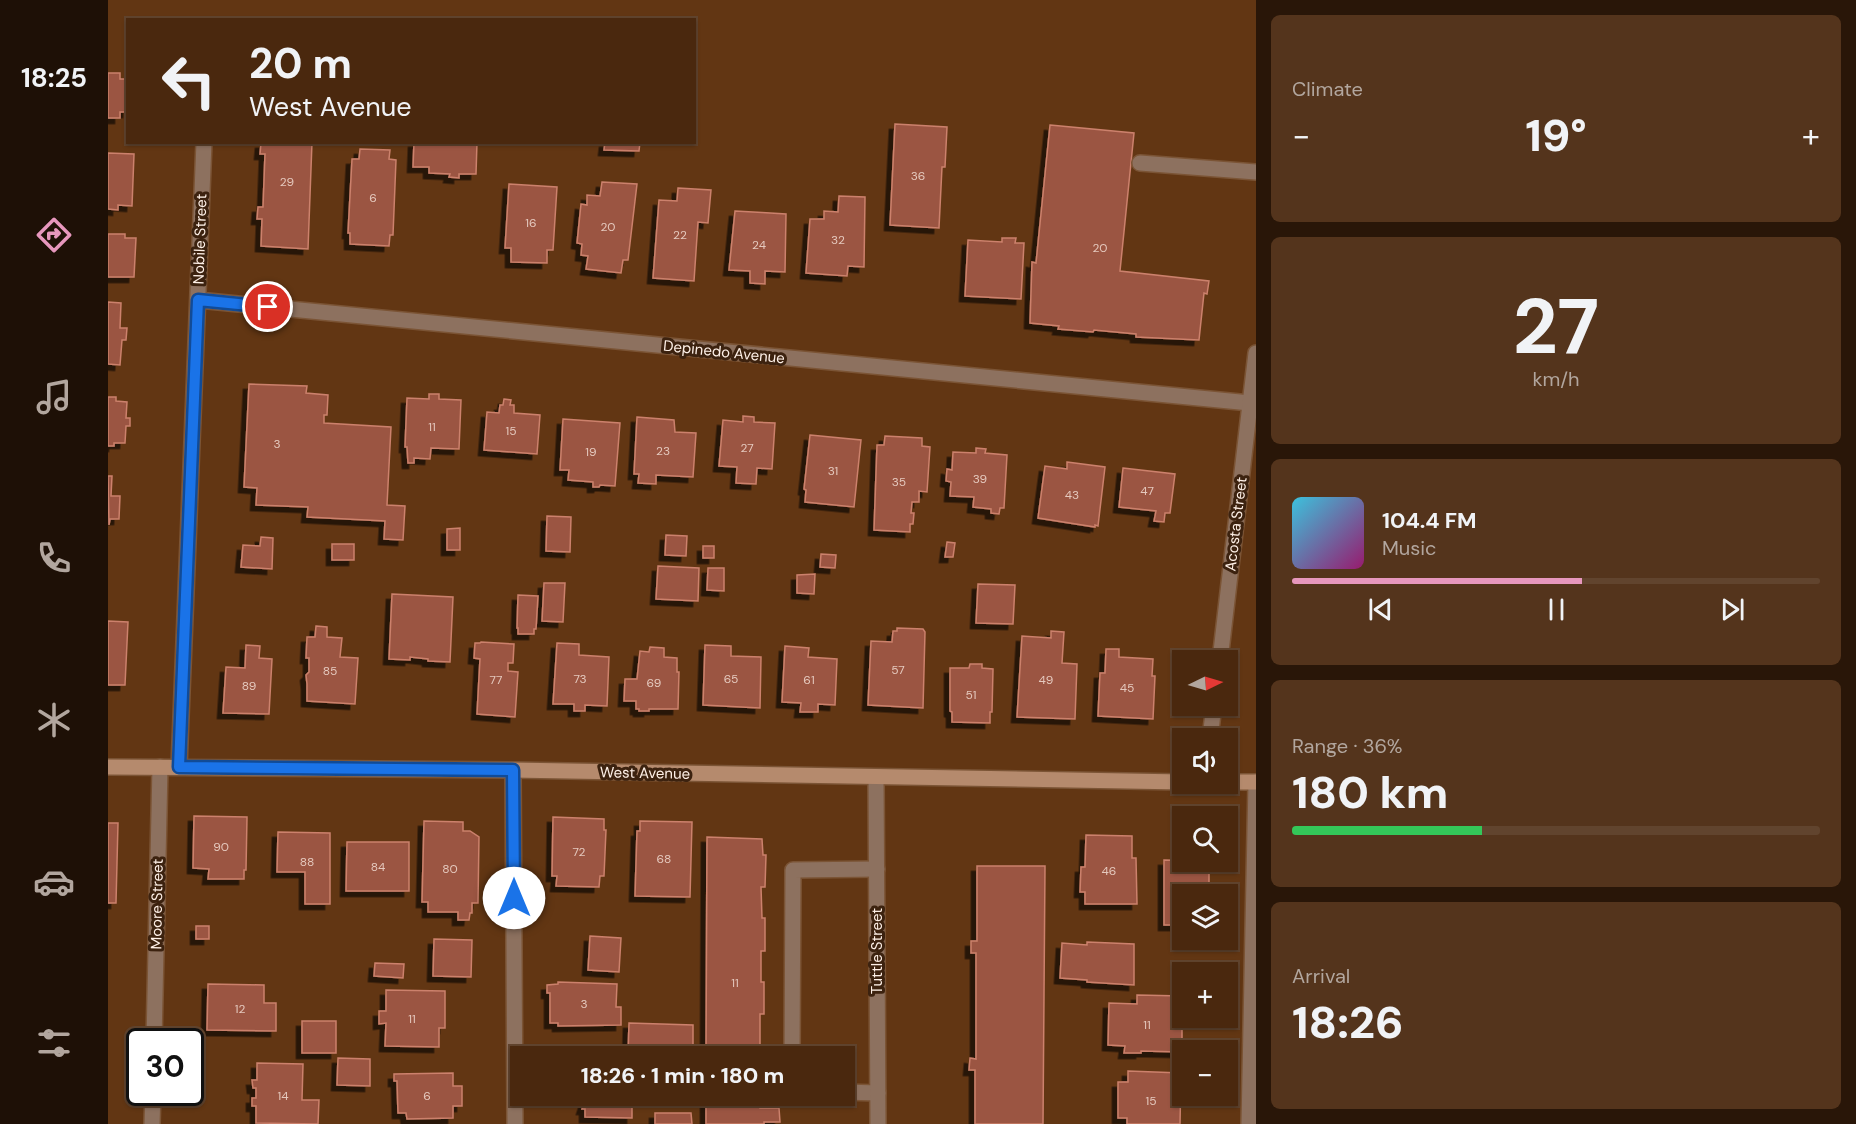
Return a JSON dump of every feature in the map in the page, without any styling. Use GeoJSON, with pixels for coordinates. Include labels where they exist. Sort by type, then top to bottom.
{"type":"FeatureCollection","features":[{"type":"Feature","properties":{"kind":"main road","name":"West Avenue"},"geometry":{"type":"LineString","coordinates":[[108,767],[513,770],[1172,782]]}},
{"type":"Feature","properties":{"kind":"main road"},"geometry":{"type":"LineString","coordinates":[[1238,782],[1256,782]]}},
{"type":"Feature","properties":{"kind":"street","name":"Nobile Street"},"geometry":{"type":"LineString","coordinates":[[179,767],[204,144]]}},
{"type":"Feature","properties":{"kind":"street"},"geometry":{"type":"LineString","coordinates":[[1140,163],[1256,172]]}},
{"type":"Feature","properties":{"kind":"street","name":"Depinedo Avenue"},"geometry":{"type":"LineString","coordinates":[[198,300],[1250,403]]}},
{"type":"Feature","properties":{"kind":"street","name":"Acosta Street"},"geometry":{"type":"LineString","coordinates":[[1221,650],[1256,353]]}},
{"type":"Feature","properties":{"kind":"street","name":"Moore Street"},"geometry":{"type":"LineString","coordinates":[[154,1028],[160,767]]}},
{"type":"Feature","properties":{"kind":"street"},"geometry":{"type":"LineString","coordinates":[[513,770],[514,1124]]}},
{"type":"Feature","properties":{"kind":"street","name":"Tuttle Street"},"geometry":{"type":"LineString","coordinates":[[876,777],[879,1124]]}},
{"type":"Feature","properties":{"kind":"street"},"geometry":{"type":"LineString","coordinates":[[1249,1124],[1256,782]]}},
{"type":"Feature","properties":{"kind":"street"},"geometry":{"type":"LineString","coordinates":[[792,1046],[794,870],[877,869]]}},
{"type":"Feature","properties":{"kind":"street"},"geometry":{"type":"LineString","coordinates":[[855,1092],[878,1093]]}},
{"type":"Feature","properties":{"kind":"street"},"geometry":{"type":"LineString","coordinates":[[152,1124],[153,1106]]}},
{"type":"Feature","properties":{"kind":"building"},"geometry":{"type":"Polygon","coordinates":[[[108,73],[120,73],[120,79],[126,79],[126,112],[120,112],[120,118],[108,118],[108,73]]]}},
{"type":"Feature","properties":{"kind":"building"},"geometry":{"type":"Polygon","coordinates":[[[895,124],[947,127],[945,167],[942,167],[939,228],[890,225],[895,124]]]}},
{"type":"Feature","properties":{"kind":"building"},"geometry":{"type":"Polygon","coordinates":[[[1050,125],[1134,133],[1120,271],[1209,281],[1207,294],[1204,293],[1199,340],[1136,337],[1136,334],[1058,329],[1059,326],[1030,323],[1032,262],[1036,263],[1050,125]]]}},
{"type":"Feature","properties":{"kind":"building"},"geometry":{"type":"Polygon","coordinates":[[[261,144],[312,144],[308,249],[261,246],[262,219],[257,219],[258,207],[263,207],[265,154],[260,154],[261,144]]]}},
{"type":"Feature","properties":{"kind":"building"},"geometry":{"type":"Polygon","coordinates":[[[414,144],[477,144],[476,174],[459,174],[459,178],[449,177],[450,174],[429,173],[429,167],[413,167],[414,144]]]}},
{"type":"Feature","properties":{"kind":"building"},"geometry":{"type":"Polygon","coordinates":[[[605,144],[640,144],[639,151],[604,150],[605,144]]]}},
{"type":"Feature","properties":{"kind":"building"},"geometry":{"type":"Polygon","coordinates":[[[360,149],[390,150],[389,159],[396,160],[393,235],[390,235],[389,246],[350,244],[350,233],[348,233],[352,159],[359,159],[360,149]]]}},
{"type":"Feature","properties":{"kind":"building"},"geometry":{"type":"Polygon","coordinates":[[[108,153],[134,154],[132,206],[118,205],[118,210],[108,209],[108,153]]]}},
{"type":"Feature","properties":{"kind":"building"},"geometry":{"type":"Polygon","coordinates":[[[602,182],[637,184],[628,260],[623,260],[621,273],[586,269],[588,256],[581,255],[582,244],[577,243],[581,204],[587,205],[587,195],[600,196],[602,182]]]}},
{"type":"Feature","properties":{"kind":"building"},"geometry":{"type":"Polygon","coordinates":[[[509,184],[557,187],[553,250],[547,250],[547,263],[511,262],[511,248],[505,248],[509,184]]]}},
{"type":"Feature","properties":{"kind":"building"},"geometry":{"type":"Polygon","coordinates":[[[678,188],[711,190],[708,223],[698,222],[694,281],[653,278],[659,200],[677,201],[678,188]]]}},
{"type":"Feature","properties":{"kind":"building"},"geometry":{"type":"Polygon","coordinates":[[[839,196],[865,197],[864,267],[848,266],[847,276],[806,273],[810,219],[824,219],[824,211],[838,212],[839,196]]]}},
{"type":"Feature","properties":{"kind":"building"},"geometry":{"type":"Polygon","coordinates":[[[735,211],[786,214],[785,272],[765,271],[765,284],[750,283],[750,271],[729,270],[735,211]]]}},
{"type":"Feature","properties":{"kind":"building"},"geometry":{"type":"Polygon","coordinates":[[[108,234],[125,234],[125,238],[136,238],[134,277],[108,277],[108,234]]]}},
{"type":"Feature","properties":{"kind":"building"},"geometry":{"type":"Polygon","coordinates":[[[1002,238],[1016,238],[1015,243],[1024,243],[1021,299],[965,296],[968,240],[1002,242],[1002,238]]]}},
{"type":"Feature","properties":{"kind":"building"},"geometry":{"type":"Polygon","coordinates":[[[108,302],[121,303],[120,328],[127,328],[126,340],[122,340],[120,365],[108,364],[108,302]]]}},
{"type":"Feature","properties":{"kind":"building"},"geometry":{"type":"Polygon","coordinates":[[[249,384],[307,386],[306,393],[328,395],[327,415],[324,415],[324,423],[391,427],[387,505],[405,506],[403,540],[384,539],[385,521],[307,517],[308,507],[256,505],[257,488],[244,487],[249,384]]]}},
{"type":"Feature","properties":{"kind":"building"},"geometry":{"type":"Polygon","coordinates":[[[429,394],[439,394],[439,399],[461,400],[459,449],[431,448],[430,459],[414,458],[414,463],[408,463],[407,447],[405,447],[407,398],[429,399],[429,394]]]}},
{"type":"Feature","properties":{"kind":"building"},"geometry":{"type":"Polygon","coordinates":[[[108,397],[116,397],[116,401],[127,402],[126,418],[130,418],[130,426],[126,426],[125,443],[114,443],[114,446],[108,446],[108,397]]]}},
{"type":"Feature","properties":{"kind":"building"},"geometry":{"type":"Polygon","coordinates":[[[504,399],[511,400],[510,405],[514,405],[514,413],[540,415],[537,454],[484,450],[487,412],[499,413],[504,399]]]}},
{"type":"Feature","properties":{"kind":"building"},"geometry":{"type":"Polygon","coordinates":[[[743,416],[754,417],[754,422],[775,423],[772,469],[757,468],[756,484],[736,483],[737,467],[719,466],[723,420],[743,422],[743,416]]]}},
{"type":"Feature","properties":{"kind":"building"},"geometry":{"type":"Polygon","coordinates":[[[637,417],[674,420],[675,432],[696,433],[693,477],[656,475],[656,484],[638,483],[639,474],[634,474],[637,417]]]}},
{"type":"Feature","properties":{"kind":"building"},"geometry":{"type":"Polygon","coordinates":[[[563,419],[620,423],[615,486],[593,487],[593,482],[568,480],[569,470],[560,470],[563,419]]]}},
{"type":"Feature","properties":{"kind":"building"},"geometry":{"type":"Polygon","coordinates":[[[810,435],[861,440],[854,507],[805,502],[806,490],[804,489],[810,435]]]}},
{"type":"Feature","properties":{"kind":"building"},"geometry":{"type":"Polygon","coordinates":[[[885,436],[922,438],[922,446],[930,447],[927,492],[919,491],[919,502],[912,502],[911,513],[914,513],[910,532],[874,530],[877,445],[884,445],[885,436]]]}},
{"type":"Feature","properties":{"kind":"building"},"geometry":{"type":"Polygon","coordinates":[[[976,448],[986,449],[985,453],[1007,455],[1004,508],[1000,508],[999,514],[991,513],[991,509],[973,507],[974,497],[950,496],[951,482],[946,481],[947,469],[952,470],[953,452],[976,453],[976,448]]]}},
{"type":"Feature","properties":{"kind":"building"},"geometry":{"type":"Polygon","coordinates":[[[1067,462],[1105,467],[1098,526],[1038,518],[1045,466],[1067,469],[1067,462]]]}},
{"type":"Feature","properties":{"kind":"building"},"geometry":{"type":"Polygon","coordinates":[[[1123,468],[1175,474],[1170,513],[1165,513],[1164,522],[1154,521],[1156,511],[1119,507],[1123,468]]]}},
{"type":"Feature","properties":{"kind":"building"},"geometry":{"type":"Polygon","coordinates":[[[108,476],[112,476],[111,496],[120,496],[119,519],[110,519],[109,525],[108,476]]]}},
{"type":"Feature","properties":{"kind":"building"},"geometry":{"type":"Polygon","coordinates":[[[547,516],[571,517],[570,552],[546,551],[547,516]]]}},
{"type":"Feature","properties":{"kind":"building"},"geometry":{"type":"Polygon","coordinates":[[[460,528],[460,550],[447,550],[447,529],[460,528]]]}},
{"type":"Feature","properties":{"kind":"building"},"geometry":{"type":"Polygon","coordinates":[[[666,535],[687,536],[686,556],[665,555],[666,535]]]}},
{"type":"Feature","properties":{"kind":"building"},"geometry":{"type":"Polygon","coordinates":[[[261,537],[273,538],[272,569],[241,567],[243,545],[260,546],[261,537]]]}},
{"type":"Feature","properties":{"kind":"building"},"geometry":{"type":"Polygon","coordinates":[[[947,542],[955,543],[953,557],[945,557],[947,542]]]}},
{"type":"Feature","properties":{"kind":"building"},"geometry":{"type":"Polygon","coordinates":[[[332,544],[354,544],[354,560],[332,560],[332,544]]]}},
{"type":"Feature","properties":{"kind":"building"},"geometry":{"type":"Polygon","coordinates":[[[703,546],[714,546],[714,558],[703,558],[703,546]]]}},
{"type":"Feature","properties":{"kind":"building"},"geometry":{"type":"Polygon","coordinates":[[[821,554],[836,555],[835,568],[820,567],[821,554]]]}},
{"type":"Feature","properties":{"kind":"building"},"geometry":{"type":"Polygon","coordinates":[[[658,566],[699,568],[698,601],[656,599],[658,566]]]}},
{"type":"Feature","properties":{"kind":"building"},"geometry":{"type":"Polygon","coordinates":[[[708,568],[724,568],[724,591],[707,590],[708,568]]]}},
{"type":"Feature","properties":{"kind":"building"},"geometry":{"type":"Polygon","coordinates":[[[815,574],[814,594],[797,593],[797,575],[815,574]]]}},
{"type":"Feature","properties":{"kind":"building"},"geometry":{"type":"Polygon","coordinates":[[[544,583],[565,583],[563,622],[542,621],[544,583]]]}},
{"type":"Feature","properties":{"kind":"building"},"geometry":{"type":"Polygon","coordinates":[[[978,584],[1015,585],[1013,624],[976,623],[978,584]]]}},
{"type":"Feature","properties":{"kind":"building"},"geometry":{"type":"Polygon","coordinates":[[[392,594],[453,597],[450,662],[410,657],[410,660],[389,659],[392,594]]]}},
{"type":"Feature","properties":{"kind":"building"},"geometry":{"type":"Polygon","coordinates":[[[518,595],[538,596],[534,634],[518,634],[518,595]]]}},
{"type":"Feature","properties":{"kind":"building"},"geometry":{"type":"Polygon","coordinates":[[[108,621],[128,622],[125,685],[108,685],[108,621]]]}},
{"type":"Feature","properties":{"kind":"building"},"geometry":{"type":"Polygon","coordinates":[[[316,626],[327,627],[327,637],[342,638],[340,657],[358,658],[355,704],[307,701],[306,675],[309,672],[309,658],[306,658],[307,637],[315,637],[316,626]]]}},
{"type":"Feature","properties":{"kind":"building"},"geometry":{"type":"Polygon","coordinates":[[[897,628],[923,629],[925,632],[923,708],[868,705],[871,641],[892,642],[893,631],[897,631],[897,628]]]}},
{"type":"Feature","properties":{"kind":"building"},"geometry":{"type":"Polygon","coordinates":[[[1051,631],[1064,632],[1062,663],[1077,664],[1075,719],[1017,717],[1022,636],[1051,638],[1051,631]]]}},
{"type":"Feature","properties":{"kind":"building"},"geometry":{"type":"Polygon","coordinates":[[[475,643],[514,644],[513,663],[508,663],[508,671],[518,672],[515,717],[477,714],[480,659],[474,658],[475,643]]]}},
{"type":"Feature","properties":{"kind":"building"},"geometry":{"type":"Polygon","coordinates":[[[557,643],[579,644],[579,655],[609,657],[607,706],[585,705],[585,711],[574,711],[574,704],[553,704],[557,643]]]}},
{"type":"Feature","properties":{"kind":"building"},"geometry":{"type":"Polygon","coordinates":[[[246,645],[260,646],[259,658],[272,659],[269,714],[223,713],[226,667],[245,668],[246,645]]]}},
{"type":"Feature","properties":{"kind":"building"},"geometry":{"type":"Polygon","coordinates":[[[705,645],[731,646],[731,656],[761,657],[760,708],[703,705],[705,645]]]}},
{"type":"Feature","properties":{"kind":"building"},"geometry":{"type":"Polygon","coordinates":[[[785,646],[809,648],[808,657],[837,659],[835,705],[818,704],[818,712],[800,712],[801,703],[782,702],[785,646]]]}},
{"type":"Feature","properties":{"kind":"building"},"geometry":{"type":"Polygon","coordinates":[[[650,647],[664,648],[664,657],[677,658],[678,709],[639,711],[636,709],[636,701],[624,701],[625,679],[637,679],[640,651],[649,652],[650,647]]]}},
{"type":"Feature","properties":{"kind":"building"},"geometry":{"type":"Polygon","coordinates":[[[1106,649],[1119,649],[1119,657],[1153,659],[1152,676],[1155,676],[1153,719],[1098,716],[1100,673],[1105,673],[1106,649]]]}},
{"type":"Feature","properties":{"kind":"building"},"geometry":{"type":"Polygon","coordinates":[[[970,664],[982,664],[982,668],[993,669],[990,723],[952,722],[950,668],[969,668],[970,664]]]}},
{"type":"Feature","properties":{"kind":"building"},"geometry":{"type":"Polygon","coordinates":[[[194,816],[247,817],[244,879],[208,879],[209,869],[193,868],[194,816]]]}},
{"type":"Feature","properties":{"kind":"building"},"geometry":{"type":"Polygon","coordinates":[[[553,817],[604,819],[604,830],[606,830],[604,876],[600,876],[599,887],[556,886],[557,876],[552,876],[553,817]]]}},
{"type":"Feature","properties":{"kind":"building"},"geometry":{"type":"Polygon","coordinates":[[[424,821],[463,822],[463,831],[470,831],[479,837],[478,903],[472,903],[469,920],[458,920],[458,912],[428,912],[428,902],[422,902],[424,821]]]}},
{"type":"Feature","properties":{"kind":"building"},"geometry":{"type":"Polygon","coordinates":[[[640,821],[692,822],[690,897],[635,896],[637,831],[640,831],[640,821]]]}},
{"type":"Feature","properties":{"kind":"building"},"geometry":{"type":"Polygon","coordinates":[[[108,823],[118,823],[116,903],[108,903],[108,823]]]}},
{"type":"Feature","properties":{"kind":"building"},"geometry":{"type":"Polygon","coordinates":[[[278,832],[330,833],[330,904],[305,904],[305,872],[277,872],[278,832]]]}},
{"type":"Feature","properties":{"kind":"building"},"geometry":{"type":"Polygon","coordinates":[[[1086,835],[1132,836],[1132,858],[1136,858],[1137,904],[1085,904],[1085,892],[1080,892],[1081,867],[1085,867],[1086,835]]]}},
{"type":"Feature","properties":{"kind":"building"},"geometry":{"type":"Polygon","coordinates":[[[707,837],[762,839],[763,855],[766,855],[765,887],[761,887],[762,918],[765,918],[765,951],[761,951],[764,1014],[760,1014],[760,1045],[764,1046],[706,1046],[707,837]]]}},
{"type":"Feature","properties":{"kind":"building"},"geometry":{"type":"Polygon","coordinates":[[[347,842],[409,842],[409,891],[346,891],[347,842]]]}},
{"type":"Feature","properties":{"kind":"building"},"geometry":{"type":"Polygon","coordinates":[[[1164,860],[1172,860],[1172,872],[1209,872],[1209,884],[1172,884],[1172,925],[1164,925],[1164,860]]]}},
{"type":"Feature","properties":{"kind":"building"},"geometry":{"type":"Polygon","coordinates":[[[977,866],[1045,866],[1043,1124],[975,1124],[975,1070],[969,1070],[970,1058],[976,1059],[976,953],[971,953],[971,941],[977,941],[977,866]]]}},
{"type":"Feature","properties":{"kind":"building"},"geometry":{"type":"Polygon","coordinates":[[[196,926],[209,926],[209,939],[196,939],[196,926]]]}},
{"type":"Feature","properties":{"kind":"building"},"geometry":{"type":"Polygon","coordinates":[[[590,936],[621,938],[619,972],[588,970],[590,936]]]}},
{"type":"Feature","properties":{"kind":"building"},"geometry":{"type":"Polygon","coordinates":[[[434,939],[472,940],[471,977],[433,976],[434,939]]]}},
{"type":"Feature","properties":{"kind":"building"},"geometry":{"type":"Polygon","coordinates":[[[1087,942],[1134,944],[1134,985],[1060,978],[1062,943],[1087,945],[1087,942]]]}},
{"type":"Feature","properties":{"kind":"building"},"geometry":{"type":"Polygon","coordinates":[[[375,963],[404,964],[403,978],[374,976],[375,963]]]}},
{"type":"Feature","properties":{"kind":"building"},"geometry":{"type":"Polygon","coordinates":[[[558,982],[617,984],[616,1007],[621,1007],[621,1025],[558,1026],[558,1023],[550,1023],[550,993],[547,993],[547,985],[558,984],[558,982]]]}},
{"type":"Feature","properties":{"kind":"building"},"geometry":{"type":"Polygon","coordinates":[[[208,984],[264,985],[264,1003],[276,1003],[276,1031],[207,1030],[208,984]]]}},
{"type":"Feature","properties":{"kind":"building"},"geometry":{"type":"Polygon","coordinates":[[[386,990],[445,991],[445,1028],[439,1028],[439,1047],[385,1046],[386,1023],[379,1024],[379,1011],[386,1011],[386,990]]]}},
{"type":"Feature","properties":{"kind":"building"},"geometry":{"type":"Polygon","coordinates":[[[1137,995],[1172,996],[1172,1028],[1182,1028],[1182,1040],[1172,1040],[1172,1052],[1124,1053],[1125,1046],[1108,1045],[1109,1003],[1137,1004],[1137,995]]]}},
{"type":"Feature","properties":{"kind":"building"},"geometry":{"type":"Polygon","coordinates":[[[302,1021],[336,1021],[336,1053],[302,1053],[302,1021]]]}},
{"type":"Feature","properties":{"kind":"building"},"geometry":{"type":"Polygon","coordinates":[[[629,1023],[693,1025],[693,1046],[628,1046],[629,1023]]]}},
{"type":"Feature","properties":{"kind":"building"},"geometry":{"type":"Polygon","coordinates":[[[338,1058],[370,1059],[370,1086],[337,1085],[338,1058]]]}},
{"type":"Feature","properties":{"kind":"building"},"geometry":{"type":"Polygon","coordinates":[[[257,1063],[303,1064],[302,1100],[319,1100],[318,1124],[256,1123],[256,1106],[252,1106],[252,1098],[256,1098],[256,1088],[253,1088],[252,1080],[257,1080],[257,1063]]]}},
{"type":"Feature","properties":{"kind":"building"},"geometry":{"type":"Polygon","coordinates":[[[1128,1071],[1172,1073],[1172,1106],[1180,1106],[1180,1124],[1127,1124],[1127,1118],[1118,1118],[1118,1082],[1128,1082],[1128,1071]]]}},
{"type":"Feature","properties":{"kind":"building"},"geometry":{"type":"Polygon","coordinates":[[[453,1073],[453,1086],[462,1086],[462,1106],[453,1106],[453,1118],[407,1119],[406,1113],[398,1113],[397,1081],[394,1081],[394,1074],[453,1073]]]}},
{"type":"Feature","properties":{"kind":"building"},"geometry":{"type":"Polygon","coordinates":[[[583,1106],[632,1106],[632,1118],[585,1117],[585,1109],[582,1109],[583,1106]]]}},
{"type":"Feature","properties":{"kind":"building"},"geometry":{"type":"Polygon","coordinates":[[[706,1106],[779,1108],[780,1122],[706,1124],[706,1106]]]}},
{"type":"Feature","properties":{"kind":"building"},"geometry":{"type":"Polygon","coordinates":[[[655,1113],[691,1113],[692,1124],[655,1124],[655,1113]]]}},
{"type":"Feature","properties":{"kind":"route"},"geometry":{"type":"LineString","coordinates":[[268,307],[198,300],[179,767],[513,770],[514,898]]}}]}
